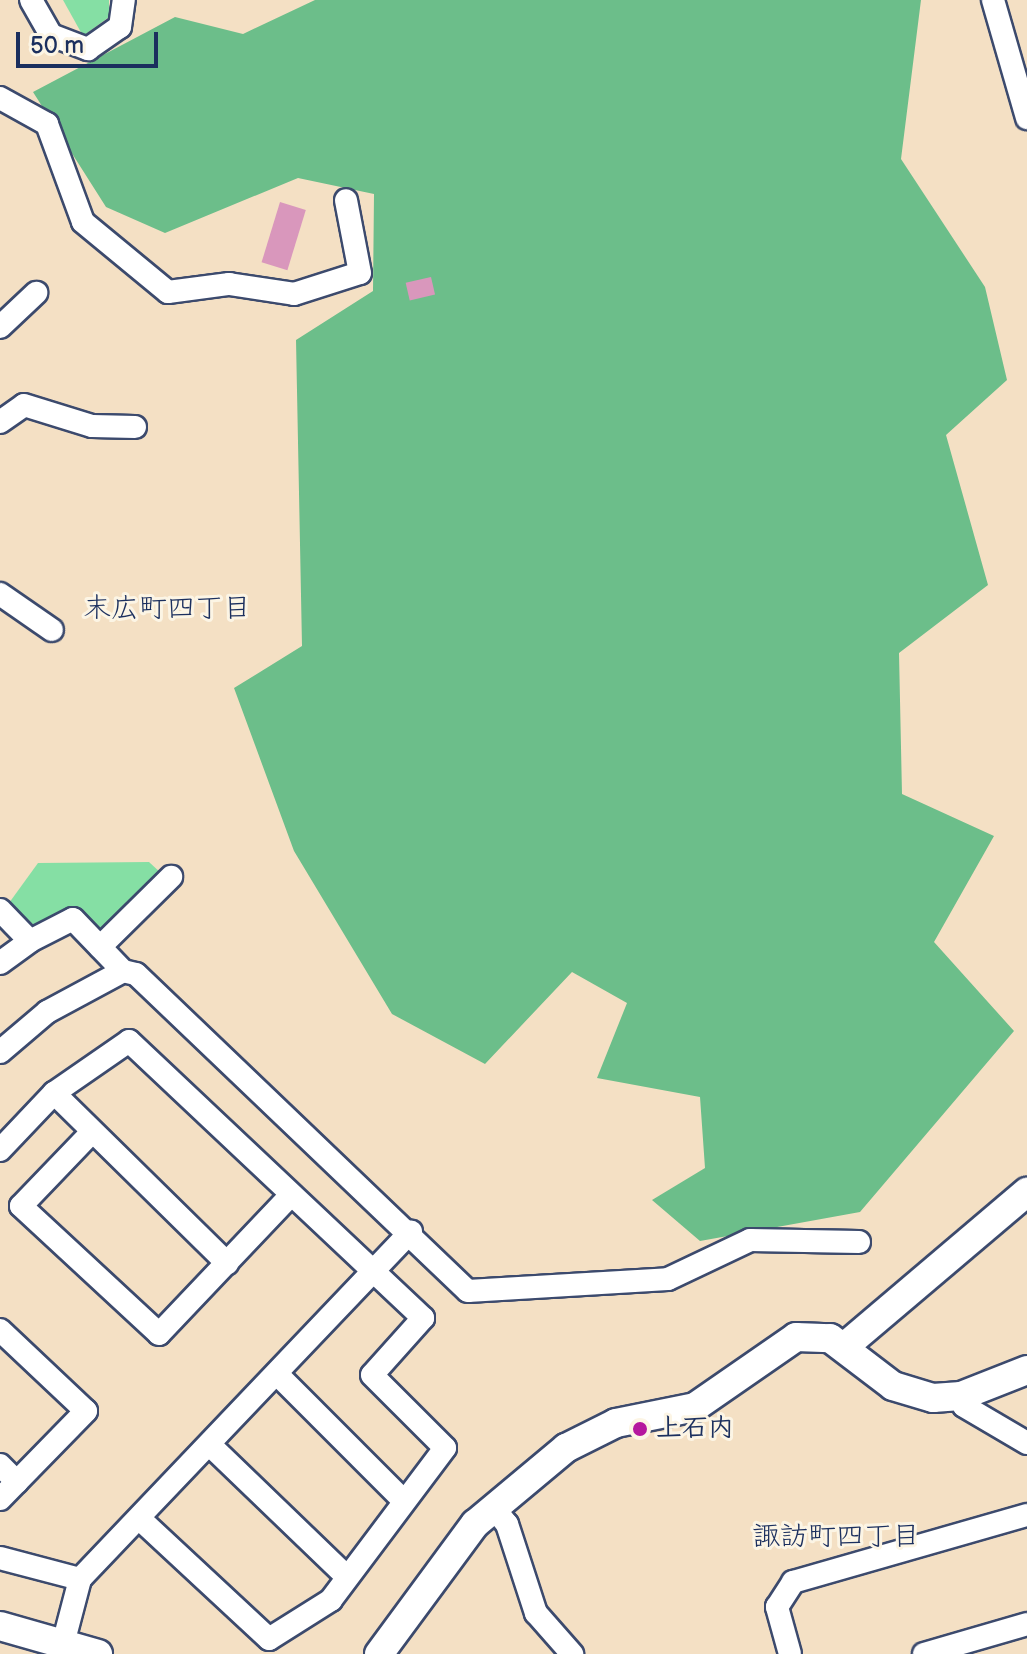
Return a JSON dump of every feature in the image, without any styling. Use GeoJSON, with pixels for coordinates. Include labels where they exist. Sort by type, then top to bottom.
{"type":"FeatureCollection","features":[{"type":"Feature","properties":{"kind":"street"},"geometry":{"type":"LineString","coordinates":[[31,0],[51,35],[88,49],[120,27],[124,0]]}},
{"type":"Feature","properties":{"kind":"street"},"geometry":{"type":"LineString","coordinates":[[993,0],[1027,118]]}},
{"type":"Feature","properties":{"kind":"street"},"geometry":{"type":"LineString","coordinates":[[0,98],[47,124],[83,222],[115,256],[168,292],[229,284],[294,294],[360,273],[346,200]]}},
{"type":"Feature","properties":{"kind":"street"},"geometry":{"type":"LineString","coordinates":[[0,327],[36,293]]}},
{"type":"Feature","properties":{"kind":"street"},"geometry":{"type":"LineString","coordinates":[[0,422],[24,405],[92,426],[135,427]]}},
{"type":"Feature","properties":{"kind":"street"},"geometry":{"type":"LineString","coordinates":[[0,594],[52,630]]}},
{"type":"Feature","properties":{"kind":"street"},"geometry":{"type":"LineString","coordinates":[[100,947],[171,877]]}},
{"type":"Feature","properties":{"kind":"street"},"geometry":{"type":"LineString","coordinates":[[0,910],[30,941]]}},
{"type":"Feature","properties":{"kind":"street"},"geometry":{"type":"LineString","coordinates":[[0,963],[30,941],[73,919],[123,971],[136,974],[411,1232],[468,1291],[668,1279],[750,1240],[859,1242]]}},
{"type":"Feature","properties":{"kind":"street"},"geometry":{"type":"LineString","coordinates":[[0,1052],[47,1012],[123,971]]}},
{"type":"Feature","properties":{"kind":"street"},"geometry":{"type":"LineString","coordinates":[[0,1150],[54,1093],[129,1041],[423,1318],[372,1375],[445,1448],[331,1600],[269,1639],[141,1520]]}},
{"type":"Feature","properties":{"kind":"street"},"geometry":{"type":"LineString","coordinates":[[54,1093],[91,1133],[227,1263]]}},
{"type":"Feature","properties":{"kind":"street"},"geometry":{"type":"LineString","coordinates":[[91,1133],[21,1206],[159,1334],[291,1195]]}},
{"type":"Feature","properties":{"kind":"street"},"geometry":{"type":"LineString","coordinates":[[844,1347],[1027,1192]]}},
{"type":"Feature","properties":{"kind":"street"},"geometry":{"type":"LineString","coordinates":[[63,1644],[80,1579],[141,1520],[411,1232]]}},
{"type":"Feature","properties":{"kind":"street"},"geometry":{"type":"LineString","coordinates":[[0,1330],[86,1411],[0,1499]]}},
{"type":"Feature","properties":{"kind":"street"},"geometry":{"type":"LineString","coordinates":[[379,1654],[493,1507],[584,1435],[695,1407],[796,1337],[830,1338],[909,1394],[961,1396],[1027,1370]]}},
{"type":"Feature","properties":{"kind":"street"},"geometry":{"type":"LineString","coordinates":[[278,1375],[403,1500]]}},
{"type":"Feature","properties":{"kind":"street"},"geometry":{"type":"LineString","coordinates":[[961,1396],[964,1406],[1027,1443]]}},
{"type":"Feature","properties":{"kind":"street"},"geometry":{"type":"LineString","coordinates":[[211,1446],[347,1577]]}},
{"type":"Feature","properties":{"kind":"street"},"geometry":{"type":"LineString","coordinates":[[0,1465],[17,1482]]}},
{"type":"Feature","properties":{"kind":"street"},"geometry":{"type":"LineString","coordinates":[[493,1507],[507,1524],[536,1613],[572,1654]]}},
{"type":"Feature","properties":{"kind":"street"},"geometry":{"type":"LineString","coordinates":[[790,1654],[777,1607],[793,1582],[1027,1515]]}},
{"type":"Feature","properties":{"kind":"street"},"geometry":{"type":"LineString","coordinates":[[0,1558],[80,1579]]}},
{"type":"Feature","properties":{"kind":"street"},"geometry":{"type":"LineString","coordinates":[[924,1654],[1027,1624]]}},
{"type":"Feature","properties":{"kind":"street"},"geometry":{"type":"LineString","coordinates":[[0,1626],[98,1654]]}},
{"type":"Feature","properties":{"kind":"green space"},"geometry":{"type":"Polygon","coordinates":[[[63,0],[109,0],[109,17],[83,36],[63,0]]]}},
{"type":"Feature","properties":{"kind":"green space"},"geometry":{"type":"Polygon","coordinates":[[[315,0],[921,0],[901,159],[985,287],[1007,380],[946,435],[988,585],[899,653],[902,794],[994,836],[934,942],[1014,1031],[860,1212],[700,1241],[652,1200],[705,1168],[700,1097],[597,1078],[627,1003],[572,972],[485,1064],[392,1014],[294,851],[234,688],[302,646],[296,340],[373,291],[374,194],[298,178],[165,233],[106,207],[33,92],[175,17],[243,34],[315,0]]]}},
{"type":"Feature","properties":{"kind":"green space"},"geometry":{"type":"Polygon","coordinates":[[[149,862],[162,874],[102,935],[38,929],[9,903],[38,863],[149,862]]]}},
{"type":"Feature","properties":{"kind":"building"},"geometry":{"type":"Polygon","coordinates":[[[280,202],[306,210],[287,270],[262,262],[280,202]]]}},
{"type":"Feature","properties":{"kind":"building"},"geometry":{"type":"Polygon","coordinates":[[[431,277],[435,295],[410,300],[406,283],[431,277]]]}},
{"type":"Feature","properties":{"kind":"place","name":"上石内"},"geometry":{"type":"Point","coordinates":[640,1429]}},
{"type":"Feature","properties":{"kind":"district","name":"末広町四丁目"},"geometry":{"type":"Point","coordinates":[167,609]}},
{"type":"Feature","properties":{"kind":"district","name":"諏訪町四丁目"},"geometry":{"type":"Point","coordinates":[836,1537]}}]}
